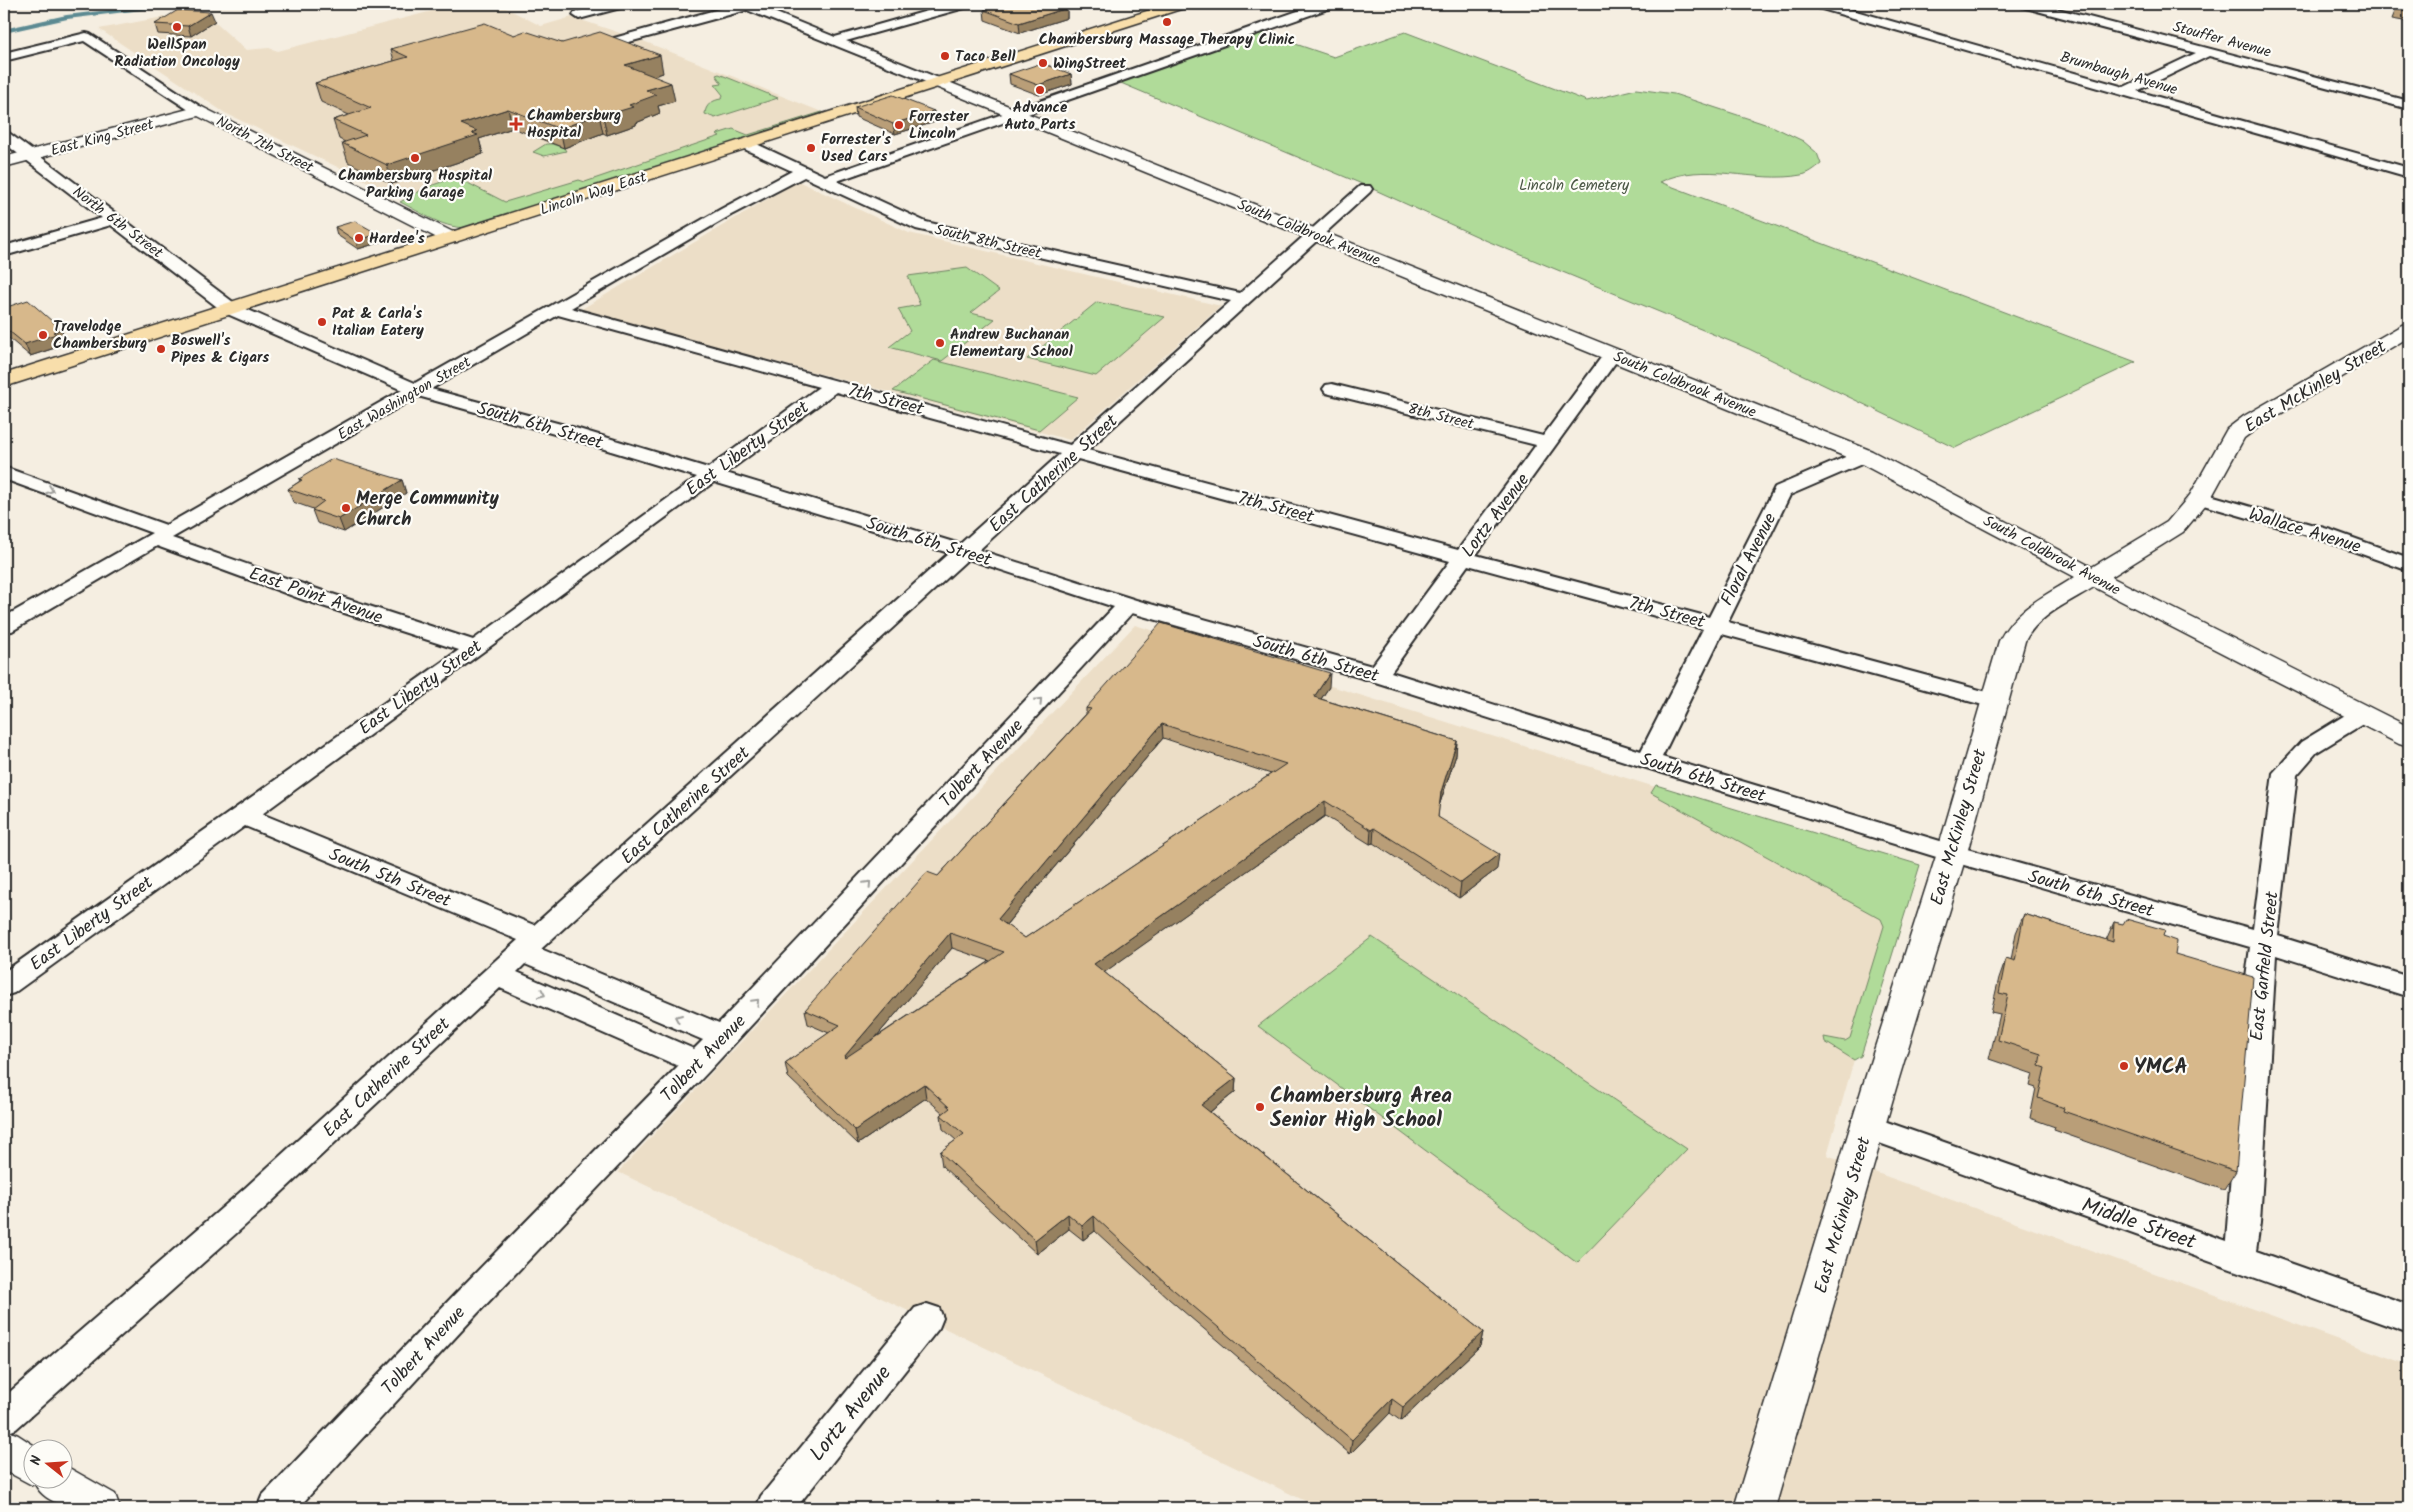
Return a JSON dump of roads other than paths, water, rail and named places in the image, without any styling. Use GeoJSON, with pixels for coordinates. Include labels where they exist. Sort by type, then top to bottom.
{"type":"FeatureCollection","features":[{"type":"Feature","properties":{"kind":"highway","name":"Lincoln Way East"},"geometry":{"type":"LineString","coordinates":[[4,381],[1182,4]]}},
{"type":"Feature","properties":{"kind":"street"},"geometry":{"type":"LineString","coordinates":[[579,15],[620,4]]}},
{"type":"Feature","properties":{"kind":"street"},"geometry":{"type":"LineString","coordinates":[[618,42],[663,32],[722,15],[748,4],[833,41],[936,82]]}},
{"type":"Feature","properties":{"kind":"street"},"geometry":{"type":"LineString","coordinates":[[833,41],[964,4]]}},
{"type":"Feature","properties":{"kind":"street"},"geometry":{"type":"LineString","coordinates":[[823,181],[1327,4]]}},
{"type":"Feature","properties":{"kind":"street","name":"Brumbaugh Avenue"},"geometry":{"type":"LineString","coordinates":[[1819,4],[2409,173]]}},
{"type":"Feature","properties":{"kind":"street","name":"Stouffer Avenue"},"geometry":{"type":"LineString","coordinates":[[2026,4],[2409,105]]}},
{"type":"Feature","properties":{"kind":"street","name":"North 7th Street"},"geometry":{"type":"LineString","coordinates":[[4,58],[86,37],[200,111],[451,238]]}},
{"type":"Feature","properties":{"kind":"street"},"geometry":{"type":"LineString","coordinates":[[2125,92],[2207,52]]}},
{"type":"Feature","properties":{"kind":"street","name":"South Coldbrook Avenue"},"geometry":{"type":"LineString","coordinates":[[936,82],[1864,456],[2093,577],[2409,738]]}},
{"type":"Feature","properties":{"kind":"street","name":"East King Street"},"geometry":{"type":"LineString","coordinates":[[4,162],[200,111]]}},
{"type":"Feature","properties":{"kind":"street","name":"North 6th Street"},"geometry":{"type":"LineString","coordinates":[[4,136],[230,309]]}},
{"type":"Feature","properties":{"kind":"street","name":"South 8th Street"},"geometry":{"type":"LineString","coordinates":[[745,144],[920,226],[1244,299]]}},
{"type":"Feature","properties":{"kind":"street","name":"East Washington Street"},"geometry":{"type":"LineString","coordinates":[[4,626],[559,310],[734,208],[804,171]]}},
{"type":"Feature","properties":{"kind":"street","name":"East Catherine Street"},"geometry":{"type":"LineString","coordinates":[[4,1418],[256,1197],[530,945],[1365,189]]}},
{"type":"Feature","properties":{"kind":"street"},"geometry":{"type":"LineString","coordinates":[[4,251],[114,219]]}},
{"type":"Feature","properties":{"kind":"street","name":"South 6th Street"},"geometry":{"type":"LineString","coordinates":[[230,309],[416,390],[565,431],[708,476],[966,552],[1128,606],[1377,675],[1648,761],[1952,853],[2265,942],[2409,986]]}},
{"type":"Feature","properties":{"kind":"street","name":"7th Street"},"geometry":{"type":"LineString","coordinates":[[559,310],[1077,451],[1231,495],[1464,556],[1994,701]]}},
{"type":"Feature","properties":{"kind":"street","name":"East McKinley Street"},"geometry":{"type":"LineString","coordinates":[[1755,1508],[1868,1127],[1952,853],[1994,701],[2012,641],[2019,627],[2031,615],[2175,527],[2200,498],[2228,446],[2252,420],[2409,329]]}},
{"type":"Feature","properties":{"kind":"street","name":"Lortz Avenue"},"geometry":{"type":"LineString","coordinates":[[1377,675],[1612,355]]}},
{"type":"Feature","properties":{"kind":"street","name":"East Liberty Street"},"geometry":{"type":"LineString","coordinates":[[4,986],[476,648],[834,385]]}},
{"type":"Feature","properties":{"kind":"street","name":"8th Street"},"geometry":{"type":"LineString","coordinates":[[1332,389],[1549,443]]}},
{"type":"Feature","properties":{"kind":"street","name":"Floral Avenue"},"geometry":{"type":"LineString","coordinates":[[1648,761],[1782,491],[1864,456]]}},
{"type":"Feature","properties":{"kind":"street","name":"East Point Avenue"},"geometry":{"type":"LineString","coordinates":[[4,473],[312,595],[476,648]]}},
{"type":"Feature","properties":{"kind":"street","name":"Wallace Avenue"},"geometry":{"type":"LineString","coordinates":[[2200,498],[2324,534],[2409,565]]}},
{"type":"Feature","properties":{"kind":"street","name":"Tolbert Avenue"},"geometry":{"type":"LineString","coordinates":[[275,1508],[465,1305],[723,1037],[1128,606]]}},
{"type":"Feature","properties":{"kind":"street","name":"East Garfield Street"},"geometry":{"type":"LineString","coordinates":[[2239,1258],[2244,1223],[2259,986],[2285,773],[2309,747],[2363,714]]}},
{"type":"Feature","properties":{"kind":"street","name":"South 5th Street"},"geometry":{"type":"LineString","coordinates":[[242,815],[530,945],[723,1037]]}},
{"type":"Feature","properties":{"kind":"street"},"geometry":{"type":"LineString","coordinates":[[497,975],[698,1062]]}},
{"type":"Feature","properties":{"kind":"street","name":"Middle Street"},"geometry":{"type":"LineString","coordinates":[[1868,1127],[2409,1319]]}},
{"type":"Feature","properties":{"kind":"street","name":"Lortz Avenue"},"geometry":{"type":"LineString","coordinates":[[774,1508],[927,1318]]}},
{"type":"Feature","properties":{"kind":"street"},"geometry":{"type":"LineString","coordinates":[[4,1448],[22,1460]]}},
{"type":"Feature","properties":{"kind":"street"},"geometry":{"type":"LineString","coordinates":[[70,1490],[100,1508]]}},
{"type":"Feature","properties":{"kind":"waterway"},"geometry":{"type":"LineString","coordinates":[[4,31],[67,17],[175,4]]}},
{"type":"Feature","properties":{"kind":"place","name":"Chambersburg Massage Therapy Clinic"},"geometry":{"type":"Point","coordinates":[1167,22]}},
{"type":"Feature","properties":{"kind":"place","name":"WellSpan Radiation Oncology"},"geometry":{"type":"Point","coordinates":[177,27]}},
{"type":"Feature","properties":{"kind":"place","name":"Taco Bell"},"geometry":{"type":"Point","coordinates":[945,56]}},
{"type":"Feature","properties":{"kind":"place","name":"WingStreet"},"geometry":{"type":"Point","coordinates":[1043,63]}},
{"type":"Feature","properties":{"kind":"place","name":"Advance Auto Parts"},"geometry":{"type":"Point","coordinates":[1040,90]}},
{"type":"Feature","properties":{"kind":"place","name":"Chambersburg Hospital"},"geometry":{"type":"Point","coordinates":[516,124]}},
{"type":"Feature","properties":{"kind":"place","name":"Forrester Lincoln"},"geometry":{"type":"Point","coordinates":[899,125]}},
{"type":"Feature","properties":{"kind":"place","name":"Forrester's Used Cars"},"geometry":{"type":"Point","coordinates":[811,148]}},
{"type":"Feature","properties":{"kind":"place","name":"Chambersburg Hospital Parking Garage"},"geometry":{"type":"Point","coordinates":[415,158]}},
{"type":"Feature","properties":{"kind":"place","name":"Hardee's"},"geometry":{"type":"Point","coordinates":[359,238]}},
{"type":"Feature","properties":{"kind":"place","name":"Pat & Carla's Italian Eatery"},"geometry":{"type":"Point","coordinates":[322,322]}},
{"type":"Feature","properties":{"kind":"place","name":"Travelodge Chambersburg"},"geometry":{"type":"Point","coordinates":[43,335]}},
{"type":"Feature","properties":{"kind":"place","name":"Andrew Buchanan Elementary School"},"geometry":{"type":"Point","coordinates":[940,343]}},
{"type":"Feature","properties":{"kind":"place","name":"Boswell's Pipes & Cigars"},"geometry":{"type":"Point","coordinates":[161,349]}},
{"type":"Feature","properties":{"kind":"place","name":"Merge Community Church"},"geometry":{"type":"Point","coordinates":[346,508]}},
{"type":"Feature","properties":{"kind":"place","name":"YMCA"},"geometry":{"type":"Point","coordinates":[2124,1066]}},
{"type":"Feature","properties":{"kind":"place","name":"Chambersburg Area Senior High School"},"geometry":{"type":"Point","coordinates":[1260,1107]}},
{"type":"Feature","properties":{"kind":"park label","name":"Lincoln Cemetery"},"geometry":{"type":"Point","coordinates":[1574,185]}}]}
